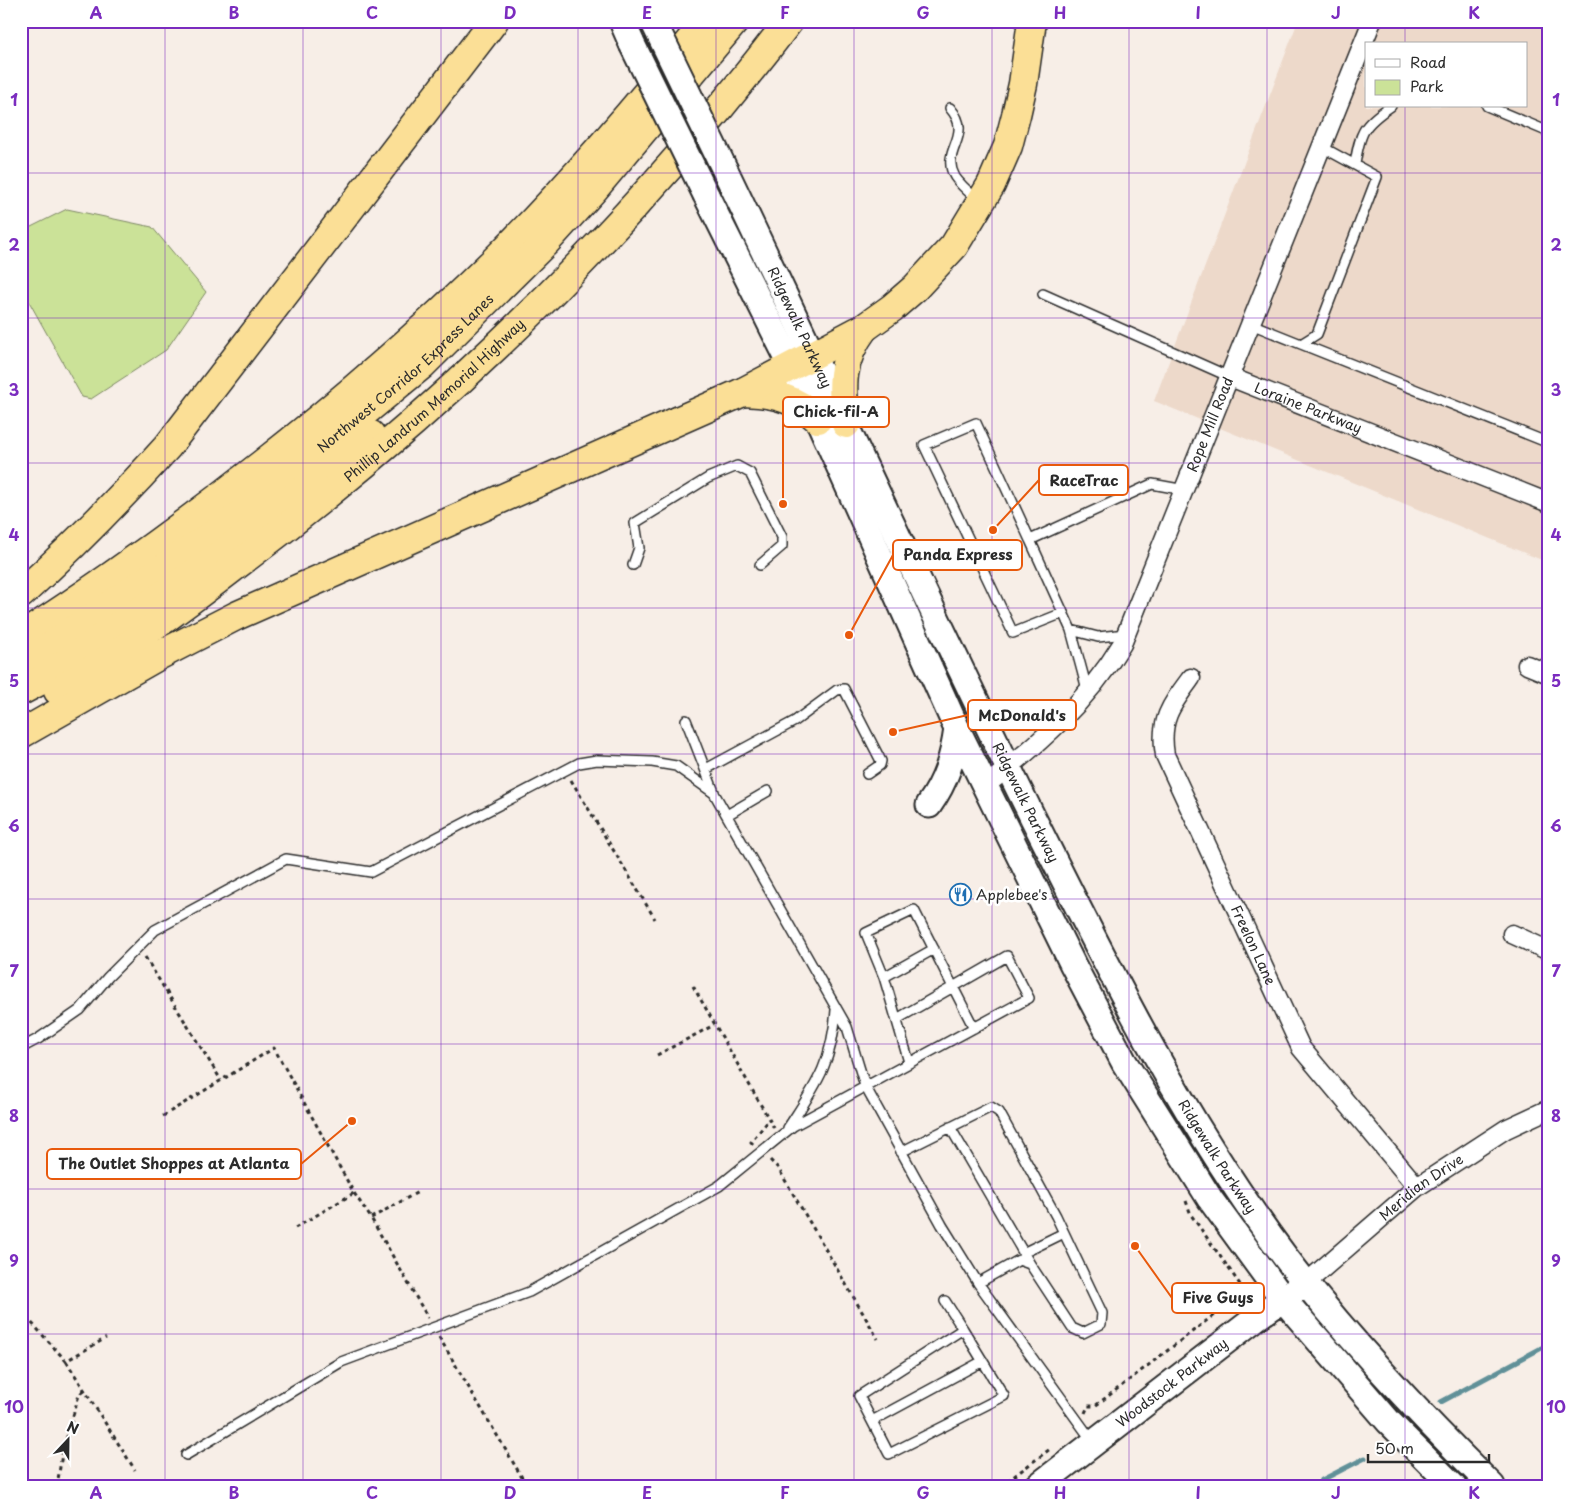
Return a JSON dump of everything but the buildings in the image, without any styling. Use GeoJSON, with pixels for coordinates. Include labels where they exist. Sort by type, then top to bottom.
{"type":"FeatureCollection","features":[{"type":"Feature","properties":{"kind":"highway"},"geometry":{"type":"LineString","coordinates":[[21,594],[121,499],[168,446],[494,21]]}},
{"type":"Feature","properties":{"kind":"highway"},"geometry":{"type":"LineString","coordinates":[[21,637],[94,589],[200,513],[358,386],[500,254],[611,135],[706,21]]}},
{"type":"Feature","properties":{"kind":"highway","name":"Northwest Corridor Express Lanes"},"geometry":{"type":"LineString","coordinates":[[21,666],[236,518],[422,365],[546,242],[644,133],[735,21]]}},
{"type":"Feature","properties":{"kind":"highway","name":"Phillip Landrum Memorial Highway"},"geometry":{"type":"LineString","coordinates":[[21,714],[105,662],[314,508],[455,386],[575,268],[675,160],[789,21]]}},
{"type":"Feature","properties":{"kind":"highway"},"geometry":{"type":"LineString","coordinates":[[21,734],[158,656],[236,616],[743,392],[864,328],[892,308],[915,288],[954,246],[981,202],[1008,146],[1016,115],[1032,21]]}},
{"type":"Feature","properties":{"kind":"highway"},"geometry":{"type":"LineString","coordinates":[[21,691],[38,682],[245,537],[575,268]]}},
{"type":"Feature","properties":{"kind":"highway"},"geometry":{"type":"LineString","coordinates":[[846,424],[843,398],[845,364],[853,343],[864,328]]}},
{"type":"Feature","properties":{"kind":"highway"},"geometry":{"type":"LineString","coordinates":[[743,392],[786,398],[807,408],[818,419]]}},
{"type":"Feature","properties":{"kind":"main road","name":"Ridgewalk Parkway"},"geometry":{"type":"LineString","coordinates":[[622,21],[706,194],[803,360],[846,424],[1008,768],[1106,966],[1162,1069],[1241,1194],[1306,1283],[1385,1375],[1492,1486]]}},
{"type":"Feature","properties":{"kind":"main road","name":"Ridgewalk Parkway"},"geometry":{"type":"LineString","coordinates":[[653,21],[726,172],[803,360],[818,419],[841,474],[985,786],[1073,965],[1129,1069],[1210,1199],[1283,1299],[1382,1414],[1453,1486]]}},
{"type":"Feature","properties":{"kind":"main road"},"geometry":{"type":"LineString","coordinates":[[929,805],[942,785],[949,768],[958,729]]}},
{"type":"Feature","properties":{"kind":"main road","name":"Woodstock Parkway"},"geometry":{"type":"LineString","coordinates":[[1038,1486],[1093,1442],[1306,1283]]}},
{"type":"Feature","properties":{"kind":"street","name":"Rope Mill Road"},"geometry":{"type":"LineString","coordinates":[[1366,42],[1372,21]]}},
{"type":"Feature","properties":{"kind":"street","name":"Rope Mill Road"},"geometry":{"type":"LineString","coordinates":[[985,786],[1057,726],[1088,694],[1107,669],[1126,634],[1322,147],[1363,55]]}},
{"type":"Feature","properties":{"kind":"street","name":"Loraine Parkway"},"geometry":{"type":"LineString","coordinates":[[1230,377],[1549,503]]}},
{"type":"Feature","properties":{"kind":"street"},"geometry":{"type":"LineString","coordinates":[[1527,665],[1549,674]]}},
{"type":"Feature","properties":{"kind":"street","name":"Freelon Lane"},"geometry":{"type":"LineString","coordinates":[[1191,678],[1168,709],[1162,736],[1165,755],[1301,1048],[1417,1187]]}},
{"type":"Feature","properties":{"kind":"street"},"geometry":{"type":"LineString","coordinates":[[1512,934],[1549,951]]}},
{"type":"Feature","properties":{"kind":"street","name":"Meridian Drive"},"geometry":{"type":"LineString","coordinates":[[1306,1283],[1417,1187],[1506,1129],[1549,1109]]}},
{"type":"Feature","properties":{"kind":"lane"},"geometry":{"type":"LineString","coordinates":[[950,108],[959,118],[960,127],[950,160],[955,176],[981,202]]}},
{"type":"Feature","properties":{"kind":"lane"},"geometry":{"type":"LineString","coordinates":[[1355,164],[1359,141],[1370,120],[1388,108]]}},
{"type":"Feature","properties":{"kind":"lane"},"geometry":{"type":"LineString","coordinates":[[1492,108],[1549,132]]}},
{"type":"Feature","properties":{"kind":"lane"},"geometry":{"type":"LineString","coordinates":[[1301,344],[1317,334],[1377,177],[1322,147]]}},
{"type":"Feature","properties":{"kind":"lane","name":"Loraine Parkway"},"geometry":{"type":"LineString","coordinates":[[1044,294],[1230,377]]}},
{"type":"Feature","properties":{"kind":"lane"},"geometry":{"type":"LineString","coordinates":[[1251,324],[1549,443]]}},
{"type":"Feature","properties":{"kind":"lane"},"geometry":{"type":"LineString","coordinates":[[1064,612],[1013,633],[924,445],[976,423],[1064,612],[1071,630],[1088,694]]}},
{"type":"Feature","properties":{"kind":"lane"},"geometry":{"type":"LineString","coordinates":[[633,565],[639,548],[635,523],[708,478],[736,466],[750,473],[782,537],[782,546],[760,565]]}},
{"type":"Feature","properties":{"kind":"lane"},"geometry":{"type":"LineString","coordinates":[[1030,540],[1152,484],[1185,490]]}},
{"type":"Feature","properties":{"kind":"lane"},"geometry":{"type":"LineString","coordinates":[[1071,630],[1098,637],[1126,634]]}},
{"type":"Feature","properties":{"kind":"lane"},"geometry":{"type":"LineString","coordinates":[[706,769],[795,721],[837,690],[844,689],[881,761],[880,765],[867,774]]}},
{"type":"Feature","properties":{"kind":"lane"},"geometry":{"type":"LineString","coordinates":[[686,720],[714,793],[847,1027],[865,1086],[901,1152],[978,1283],[1093,1442]]}},
{"type":"Feature","properties":{"kind":"lane"},"geometry":{"type":"LineString","coordinates":[[21,1048],[38,1039],[80,1010],[155,930],[286,859],[371,872],[579,762],[597,760],[652,762],[676,766],[714,793]]}},
{"type":"Feature","properties":{"kind":"lane"},"geometry":{"type":"LineString","coordinates":[[727,815],[768,791]]}},
{"type":"Feature","properties":{"kind":"lane"},"geometry":{"type":"LineString","coordinates":[[909,1062],[884,977],[866,933],[914,910],[974,1028]]}},
{"type":"Feature","properties":{"kind":"lane"},"geometry":{"type":"LineString","coordinates":[[884,977],[934,949]]}},
{"type":"Feature","properties":{"kind":"lane"},"geometry":{"type":"LineString","coordinates":[[186,1455],[342,1362],[536,1288],[719,1186],[782,1135],[865,1086],[1029,998],[1007,956],[897,1019]]}},
{"type":"Feature","properties":{"kind":"lane"},"geometry":{"type":"LineString","coordinates":[[782,1135],[823,1072],[834,1040],[836,1010]]}},
{"type":"Feature","properties":{"kind":"lane"},"geometry":{"type":"LineString","coordinates":[[901,1152],[950,1127],[991,1107],[999,1112],[1064,1232],[1102,1313],[1101,1324],[1083,1333],[1072,1328],[1023,1253],[950,1127]]}},
{"type":"Feature","properties":{"kind":"lane"},"geometry":{"type":"LineString","coordinates":[[1023,1253],[1064,1232]]}},
{"type":"Feature","properties":{"kind":"lane"},"geometry":{"type":"LineString","coordinates":[[978,1283],[1020,1260],[1030,1264]]}},
{"type":"Feature","properties":{"kind":"lane"},"geometry":{"type":"LineString","coordinates":[[945,1301],[963,1329],[1004,1396],[888,1454],[859,1396],[963,1329]]}},
{"type":"Feature","properties":{"kind":"lane"},"geometry":{"type":"LineString","coordinates":[[872,1421],[982,1361]]}},
{"type":"Feature","properties":{"kind":"path"},"geometry":{"type":"LineString","coordinates":[[565,770],[654,919]]}},
{"type":"Feature","properties":{"kind":"path"},"geometry":{"type":"LineString","coordinates":[[138,946],[221,1080]]}},
{"type":"Feature","properties":{"kind":"path"},"geometry":{"type":"LineString","coordinates":[[693,986],[769,1120],[782,1135]]}},
{"type":"Feature","properties":{"kind":"path"},"geometry":{"type":"LineString","coordinates":[[657,1055],[714,1025]]}},
{"type":"Feature","properties":{"kind":"path"},"geometry":{"type":"LineString","coordinates":[[162,1116],[274,1048],[354,1192],[527,1486]]}},
{"type":"Feature","properties":{"kind":"path"},"geometry":{"type":"LineString","coordinates":[[769,1120],[750,1142],[762,1151],[778,1168],[878,1339]]}},
{"type":"Feature","properties":{"kind":"path"},"geometry":{"type":"LineString","coordinates":[[295,1228],[354,1192]]}},
{"type":"Feature","properties":{"kind":"path"},"geometry":{"type":"LineString","coordinates":[[371,1218],[418,1192]]}},
{"type":"Feature","properties":{"kind":"path"},"geometry":{"type":"LineString","coordinates":[[1079,1422],[1088,1406],[1095,1406],[1244,1292]]}},
{"type":"Feature","properties":{"kind":"path"},"geometry":{"type":"LineString","coordinates":[[21,1310],[66,1361],[135,1470]]}},
{"type":"Feature","properties":{"kind":"path"},"geometry":{"type":"LineString","coordinates":[[66,1361],[106,1338]]}},
{"type":"Feature","properties":{"kind":"path"},"geometry":{"type":"LineString","coordinates":[[57,1486],[62,1454],[79,1395],[84,1390]]}},
{"type":"Feature","properties":{"kind":"path"},"geometry":{"type":"LineString","coordinates":[[1001,1486],[1054,1446]]}},
{"type":"Feature","properties":{"kind":"shaded area"},"geometry":{"type":"Polygon","coordinates":[[[1298,21],[1549,21],[1549,563],[1154,401],[1298,21]]]}},
{"type":"Feature","properties":{"kind":"green space"},"geometry":{"type":"Polygon","coordinates":[[[67,209],[152,227],[206,292],[166,350],[91,399],[82,397],[21,287],[21,232],[67,209]]]}},
{"type":"Feature","properties":{"kind":"waterway"},"geometry":{"type":"LineString","coordinates":[[1441,1402],[1549,1344]]}},
{"type":"Feature","properties":{"kind":"waterway"},"geometry":{"type":"LineString","coordinates":[[1318,1486],[1322,1480],[1365,1458]]}},
{"type":"Feature","properties":{"kind":"place","name":"Chick-fil-A"},"geometry":{"type":"Point","coordinates":[783,504]}},
{"type":"Feature","properties":{"kind":"place","name":"RaceTrac"},"geometry":{"type":"Point","coordinates":[993,530]}},
{"type":"Feature","properties":{"kind":"place","name":"Panda Express"},"geometry":{"type":"Point","coordinates":[849,635]}},
{"type":"Feature","properties":{"kind":"place","name":"McDonald's"},"geometry":{"type":"Point","coordinates":[893,732]}},
{"type":"Feature","properties":{"kind":"place","name":"Applebee's"},"geometry":{"type":"Point","coordinates":[960,895]}},
{"type":"Feature","properties":{"kind":"place","name":"The Outlet Shoppes at Atlanta"},"geometry":{"type":"Point","coordinates":[352,1121]}},
{"type":"Feature","properties":{"kind":"place","name":"Five Guys"},"geometry":{"type":"Point","coordinates":[1135,1246]}}]}
